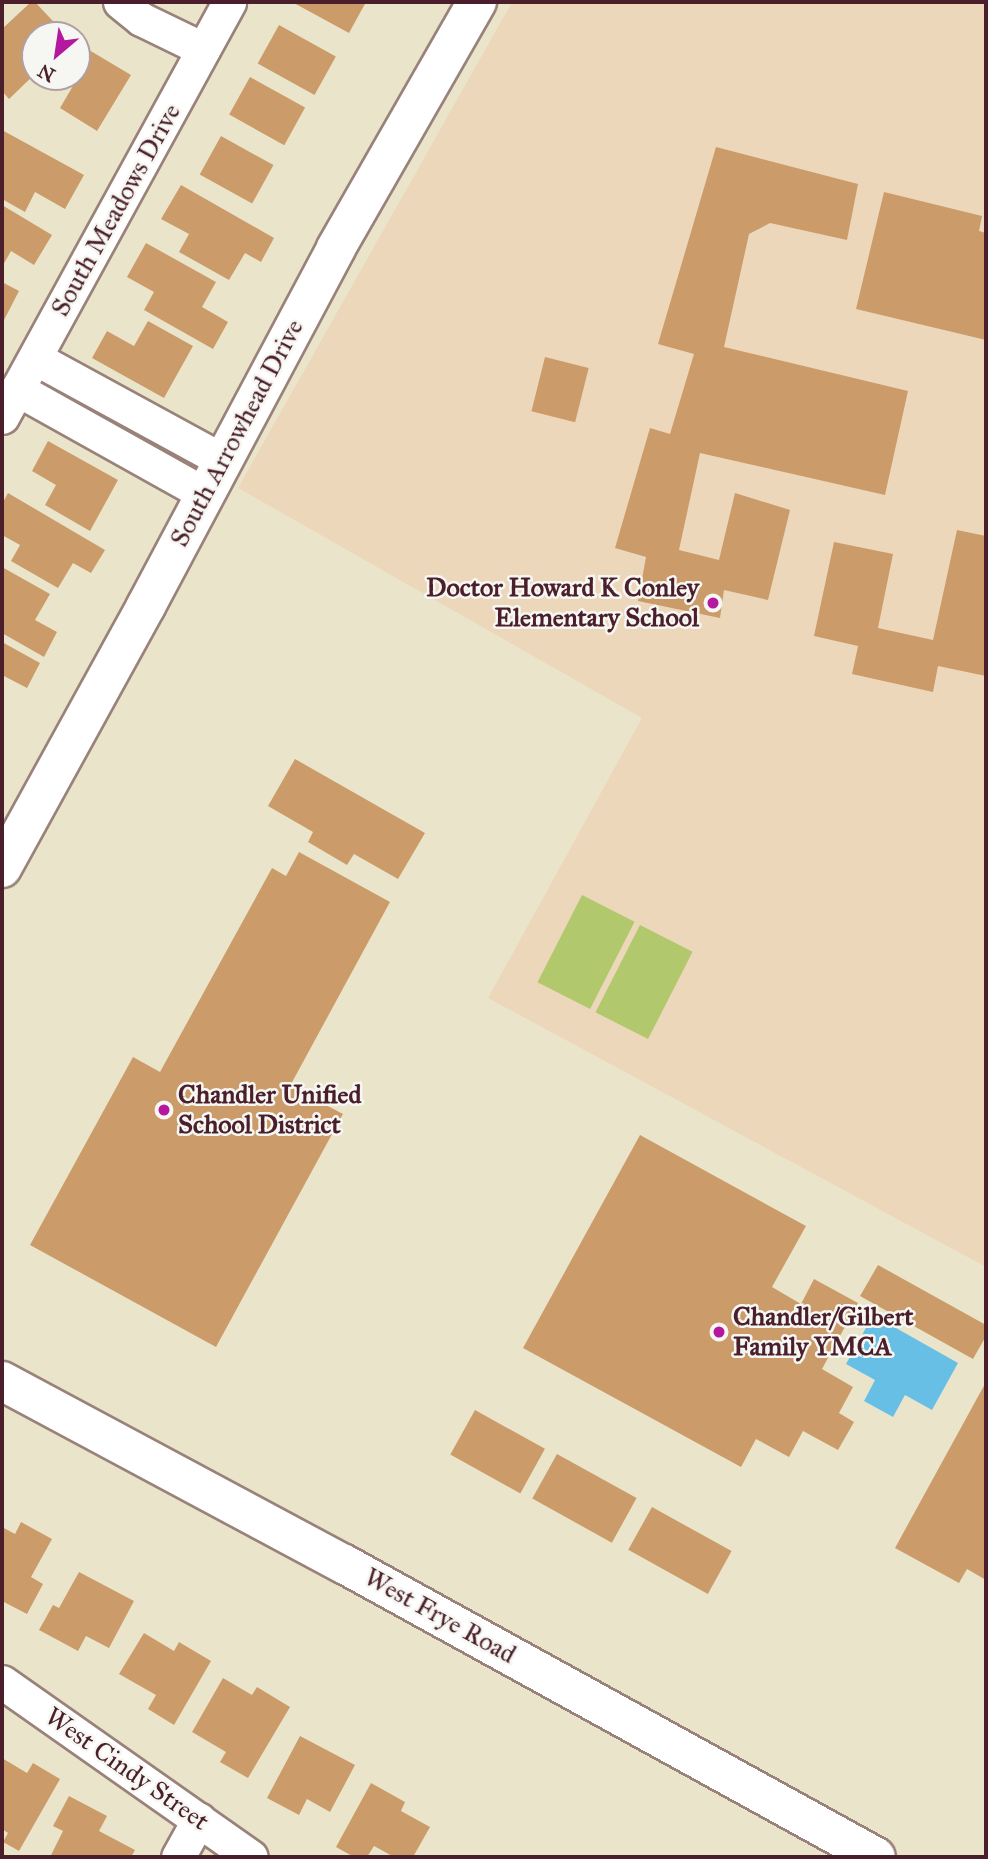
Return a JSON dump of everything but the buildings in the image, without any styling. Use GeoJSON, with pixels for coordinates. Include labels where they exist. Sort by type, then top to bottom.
{"type":"FeatureCollection","features":[{"type":"Feature","properties":{"kind":"street"},"geometry":{"type":"LineString","coordinates":[[120,2],[141,19],[203,50]]}},
{"type":"Feature","properties":{"kind":"street","name":"South Meadows Drive"},"geometry":{"type":"LineString","coordinates":[[10,403],[229,2]]}},
{"type":"Feature","properties":{"kind":"street","name":"South Arrowhead Drive"},"geometry":{"type":"LineString","coordinates":[[2,868],[336,248],[477,2]]}},
{"type":"Feature","properties":{"kind":"street"},"geometry":{"type":"LineString","coordinates":[[35,358],[213,477]]}},
{"type":"Feature","properties":{"kind":"street"},"geometry":{"type":"LineString","coordinates":[[10,403],[213,477]]}},
{"type":"Feature","properties":{"kind":"street","name":"West Frye Road"},"geometry":{"type":"LineString","coordinates":[[2,1381],[344,1564],[876,1857]]}},
{"type":"Feature","properties":{"kind":"street","name":"West Cindy Street"},"geometry":{"type":"LineString","coordinates":[[2,1682],[251,1857]]}},
{"type":"Feature","properties":{"kind":"street"},"geometry":{"type":"LineString","coordinates":[[178,1857],[199,1819]]}},
{"type":"Feature","properties":{"kind":"shaded area","name":"Doctor Howard K Conley Elementary School"},"geometry":{"type":"Polygon","coordinates":[[[512,2],[986,2],[986,1267],[488,998],[642,718],[238,488],[512,2]]]}},
{"type":"Feature","properties":{"kind":"green space"},"geometry":{"type":"Polygon","coordinates":[[[582,895],[635,922],[590,1009],[538,982],[582,895]]]}},
{"type":"Feature","properties":{"kind":"green space"},"geometry":{"type":"Polygon","coordinates":[[[640,925],[693,952],[648,1039],[596,1012],[640,925]]]}},
{"type":"Feature","properties":{"kind":"water"},"geometry":{"type":"Polygon","coordinates":[[[873,1315],[958,1363],[932,1410],[905,1395],[893,1417],[864,1401],[875,1380],[846,1364],[873,1315]]]}},
{"type":"Feature","properties":{"kind":"place","name":"Doctor Howard K Conley Elementary School"},"geometry":{"type":"Point","coordinates":[713,603]}},
{"type":"Feature","properties":{"kind":"place","name":"Chandler Unified School District"},"geometry":{"type":"Point","coordinates":[164,1110]}},
{"type":"Feature","properties":{"kind":"place","name":"Chandler/Gilbert Family YMCA"},"geometry":{"type":"Point","coordinates":[719,1332]}}]}
